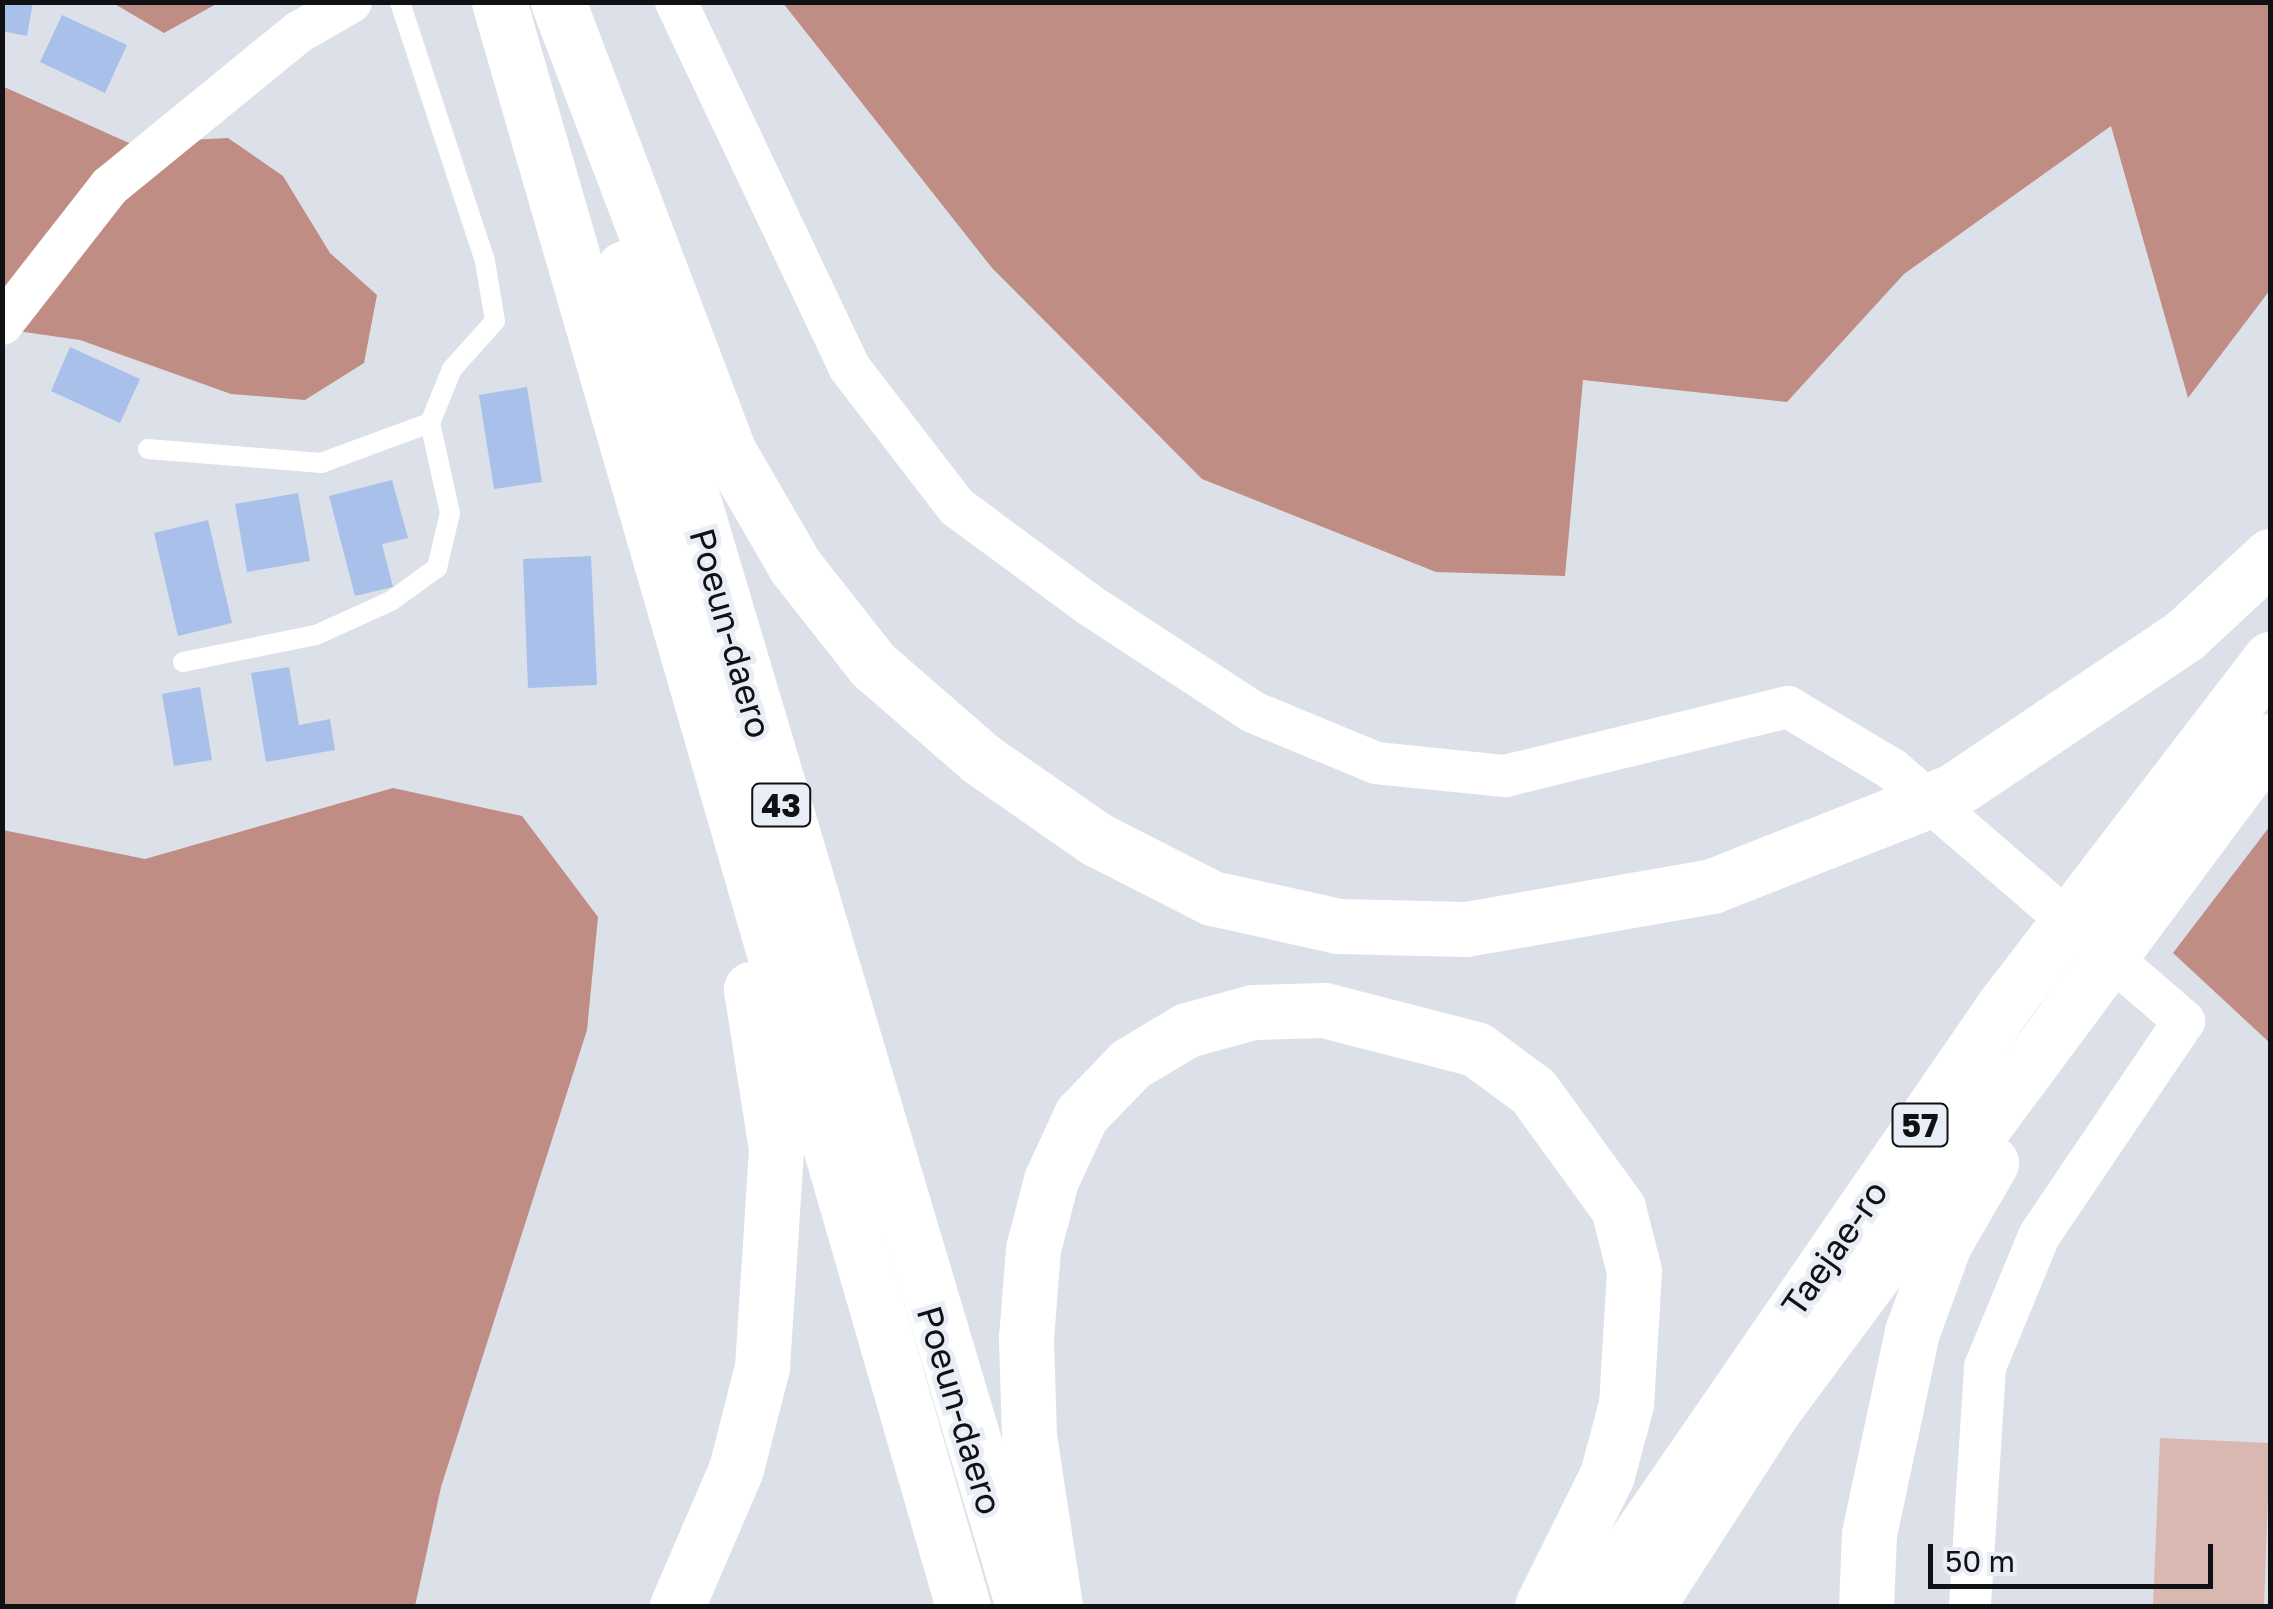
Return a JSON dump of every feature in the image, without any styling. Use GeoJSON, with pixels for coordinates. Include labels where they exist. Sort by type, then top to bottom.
{"type":"FeatureCollection","features":[{"type":"Feature","properties":{"kind":"highway","name":"Poeun-daero"},"geometry":{"type":"LineString","coordinates":[[499,2],[963,1606]]}},
{"type":"Feature","properties":{"kind":"highway","name":"Poeun-daero"},"geometry":{"type":"LineString","coordinates":[[546,2],[1023,1606]]}},
{"type":"Feature","properties":{"kind":"highway"},"geometry":{"type":"LineString","coordinates":[[558,2],[729,452],[795,566],[873,665],[981,759],[1096,840],[1212,898],[1338,926],[1466,929],[1712,886],[1953,791],[2185,636],[2270,556]]}},
{"type":"Feature","properties":{"kind":"highway"},"geometry":{"type":"LineString","coordinates":[[634,464],[766,1060],[776,1149],[762,1367],[736,1469],[676,1606]]}},
{"type":"Feature","properties":{"kind":"highway","name":"Taejae-ro"},"geometry":{"type":"LineString","coordinates":[[1592,1606],[2003,1007],[2270,658]]}},
{"type":"Feature","properties":{"kind":"highway","name":"57"},"geometry":{"type":"LineString","coordinates":[[1647,1606],[1774,1410],[2139,907],[2270,741]]}},
{"type":"Feature","properties":{"kind":"highway"},"geometry":{"type":"LineString","coordinates":[[1866,1606],[1886,1443],[1944,1244],[2139,907]]}},
{"type":"Feature","properties":{"kind":"highway"},"geometry":{"type":"LineString","coordinates":[[1055,1606],[1029,1436],[1026,1338],[1033,1249],[1051,1180],[1082,1115],[1130,1064],[1204,1026],[1252,1012],[1324,1010],[1476,1049],[1533,1091],[1618,1208],[1634,1272],[1626,1404],[1608,1475],[1542,1606]]}},
{"type":"Feature","properties":{"kind":"street"},"geometry":{"type":"LineString","coordinates":[[2,324],[110,186],[299,32],[351,2]]}},
{"type":"Feature","properties":{"kind":"street"},"geometry":{"type":"LineString","coordinates":[[676,2],[849,366],[957,507],[1252,712],[1376,763],[1505,776],[1788,707],[1892,769],[1994,851],[2184,1021],[2039,1236],[1985,1367],[1970,1606]]}},
{"type":"Feature","properties":{"kind":"lane"},"geometry":{"type":"LineString","coordinates":[[182,662],[316,635],[391,602],[436,568],[450,514],[430,424],[452,369],[495,321],[486,261],[400,2]]}},
{"type":"Feature","properties":{"kind":"lane"},"geometry":{"type":"LineString","coordinates":[[148,449],[321,462],[430,424]]}},
{"type":"Feature","properties":{"kind":"shaded area"},"geometry":{"type":"Polygon","coordinates":[[[113,3],[218,3],[164,33],[113,3]]]}},
{"type":"Feature","properties":{"kind":"shaded area"},"geometry":{"type":"Polygon","coordinates":[[[783,3],[2270,3],[2270,290],[2188,398],[2111,126],[1904,274],[1787,402],[1583,380],[1565,576],[1436,572],[1202,479],[992,268],[783,3]]]}},
{"type":"Feature","properties":{"kind":"shaded area"},"geometry":{"type":"Polygon","coordinates":[[[2,86],[129,143],[228,138],[283,176],[330,253],[377,295],[364,363],[305,400],[231,394],[80,340],[3,329],[2,86]]]}},
{"type":"Feature","properties":{"kind":"shaded area"},"geometry":{"type":"Polygon","coordinates":[[[393,788],[522,816],[598,917],[587,1030],[441,1487],[415,1606],[3,1606],[3,830],[145,859],[393,788]]]}},
{"type":"Feature","properties":{"kind":"shaded area"},"geometry":{"type":"Polygon","coordinates":[[[2270,826],[2270,1043],[2173,953],[2270,826]]]}},
{"type":"Feature","properties":{"kind":"shaded area"},"geometry":{"type":"Polygon","coordinates":[[[2160,1438],[2270,1443],[2264,1606],[2153,1606],[2160,1438]]]}},
{"type":"Feature","properties":{"kind":"building"},"geometry":{"type":"Polygon","coordinates":[[[2,2],[33,2],[27,36],[2,31],[2,2]]]}},
{"type":"Feature","properties":{"kind":"building"},"geometry":{"type":"Polygon","coordinates":[[[62,15],[127,45],[105,93],[40,62],[62,15]]]}},
{"type":"Feature","properties":{"kind":"building"},"geometry":{"type":"Polygon","coordinates":[[[70,347],[140,379],[120,423],[51,391],[70,347]]]}},
{"type":"Feature","properties":{"kind":"building"},"geometry":{"type":"Polygon","coordinates":[[[527,387],[542,482],[494,489],[479,395],[527,387]]]}},
{"type":"Feature","properties":{"kind":"building"},"geometry":{"type":"Polygon","coordinates":[[[392,480],[408,538],[382,544],[393,587],[355,596],[329,496],[392,480]]]}},
{"type":"Feature","properties":{"kind":"building"},"geometry":{"type":"Polygon","coordinates":[[[298,493],[310,561],[247,572],[235,504],[298,493]]]}},
{"type":"Feature","properties":{"kind":"building"},"geometry":{"type":"Polygon","coordinates":[[[208,520],[232,623],[178,636],[154,533],[208,520]]]}},
{"type":"Feature","properties":{"kind":"building"},"geometry":{"type":"Polygon","coordinates":[[[591,556],[597,685],[528,688],[523,559],[591,556]]]}},
{"type":"Feature","properties":{"kind":"building"},"geometry":{"type":"Polygon","coordinates":[[[289,667],[299,725],[330,719],[335,750],[266,762],[251,673],[289,667]]]}},
{"type":"Feature","properties":{"kind":"building"},"geometry":{"type":"Polygon","coordinates":[[[200,687],[212,760],[174,766],[162,694],[200,687]]]}}]}
